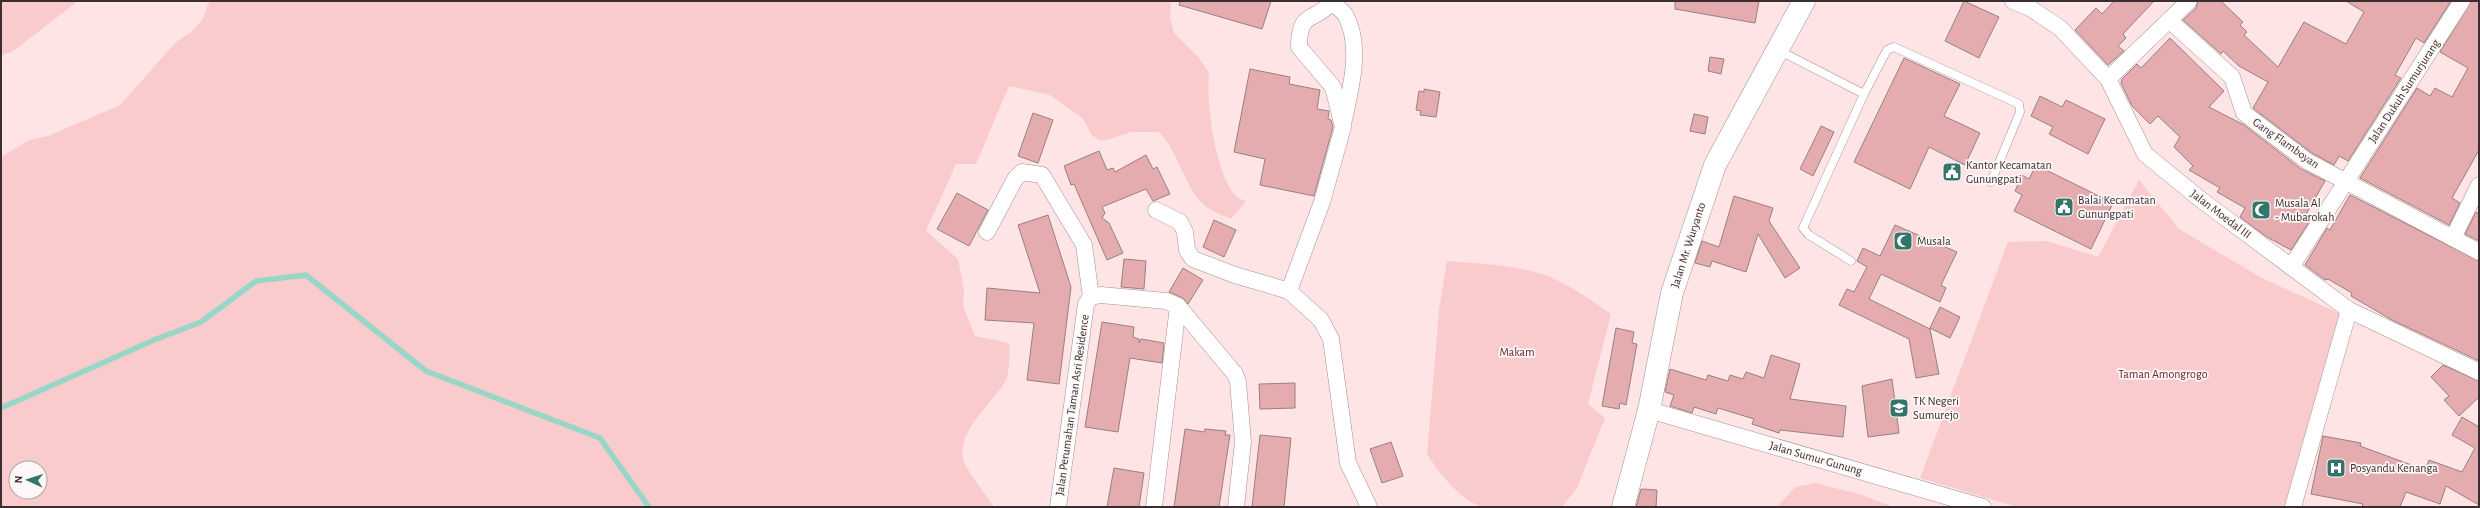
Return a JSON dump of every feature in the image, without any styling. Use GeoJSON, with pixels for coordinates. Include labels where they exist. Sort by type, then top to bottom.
{"type":"FeatureCollection","features":[{"type":"Feature","properties":{"kind":"main road","name":"Jalan Mr. Wuryanto"},"geometry":{"type":"LineString","coordinates":[[1623,507],[1649,410],[1672,293],[1715,165],[1804,1]]}},
{"type":"Feature","properties":{"kind":"street","name":"Jalan Moedal III"},"geometry":{"type":"LineString","coordinates":[[2013,1],[2030,8],[2060,28],[2108,79],[2145,154],[2200,199],[2349,310],[2479,372]]}},
{"type":"Feature","properties":{"kind":"street"},"geometry":{"type":"LineString","coordinates":[[2108,79],[2189,1]]}},
{"type":"Feature","properties":{"kind":"street","name":"Jalan Dukuh Sumurjurang"},"geometry":{"type":"LineString","coordinates":[[2291,267],[2462,1]]}},
{"type":"Feature","properties":{"kind":"street"},"geometry":{"type":"LineString","coordinates":[[1290,291],[1322,202],[1343,127],[1353,61],[1353,36],[1345,14],[1333,2],[1306,20],[1300,29],[1299,47],[1333,87],[1343,127]]}},
{"type":"Feature","properties":{"kind":"street","name":"Gang Flamboyan"},"geometry":{"type":"LineString","coordinates":[[2170,20],[2232,77],[2244,113],[2306,161],[2479,252]]}},
{"type":"Feature","properties":{"kind":"street"},"geometry":{"type":"LineString","coordinates":[[987,232],[1015,179],[1022,172],[1042,175],[1084,245],[1091,297]]}},
{"type":"Feature","properties":{"kind":"street"},"geometry":{"type":"LineString","coordinates":[[2453,238],[2479,185]]}},
{"type":"Feature","properties":{"kind":"street"},"geometry":{"type":"LineString","coordinates":[[1156,210],[1180,222],[1185,232],[1187,250],[1193,259],[1235,275],[1290,291],[1321,320],[1332,339],[1348,463],[1369,507]]}},
{"type":"Feature","properties":{"kind":"street","name":"Jalan Perumahan Taman Asri Residence"},"geometry":{"type":"LineString","coordinates":[[1058,507],[1086,304],[1091,297],[1101,295],[1166,301],[1178,306]]}},
{"type":"Feature","properties":{"kind":"street"},"geometry":{"type":"LineString","coordinates":[[1154,507],[1178,306]]}},
{"type":"Feature","properties":{"kind":"street"},"geometry":{"type":"LineString","coordinates":[[1178,306],[1235,374],[1238,382],[1243,442],[1236,507]]}},
{"type":"Feature","properties":{"kind":"street"},"geometry":{"type":"LineString","coordinates":[[2293,507],[2349,310]]}},
{"type":"Feature","properties":{"kind":"street","name":"Jalan Sumur Gunung"},"geometry":{"type":"LineString","coordinates":[[1649,410],[1983,507]]}},
{"type":"Feature","properties":{"kind":"lane"},"geometry":{"type":"LineString","coordinates":[[1851,260],[1809,235],[1803,228],[1864,94],[1887,50],[1894,47],[2019,104],[2020,112],[1991,182]]}},
{"type":"Feature","properties":{"kind":"lane"},"geometry":{"type":"LineString","coordinates":[[1778,49],[1864,94]]}},
{"type":"Feature","properties":{"kind":"green space"},"geometry":{"type":"Polygon","coordinates":[[[1,1],[78,1],[12,52],[1,55],[1,1]]]}},
{"type":"Feature","properties":{"kind":"green space"},"geometry":{"type":"Polygon","coordinates":[[[212,1],[1171,1],[1170,17],[1174,33],[1199,58],[1209,73],[1208,86],[1213,137],[1222,171],[1228,185],[1235,195],[1246,201],[1231,219],[1204,205],[1191,188],[1172,149],[1159,132],[1131,132],[1107,140],[1099,140],[1092,135],[1083,119],[1050,95],[1009,86],[976,164],[956,164],[926,231],[958,259],[964,289],[963,306],[975,336],[1009,343],[1009,368],[1007,378],[999,391],[975,420],[964,442],[962,453],[968,470],[994,507],[1,507],[1,157],[29,140],[48,136],[120,105],[176,42],[190,33],[202,20],[208,4],[212,1]]]}},
{"type":"Feature","properties":{"kind":"green space","name":"Taman Amongrogo"},"geometry":{"type":"Polygon","coordinates":[[[2139,180],[2179,229],[2262,278],[2345,316],[2287,507],[2017,507],[1920,478],[2008,242],[2047,241],[2098,257],[2139,180]]]}},
{"type":"Feature","properties":{"kind":"green space","name":"Makam"},"geometry":{"type":"Polygon","coordinates":[[[1447,261],[1507,266],[1542,274],[1569,286],[1611,314],[1588,404],[1605,418],[1577,488],[1562,507],[1479,506],[1463,496],[1450,484],[1427,454],[1439,310],[1447,261]]]}},
{"type":"Feature","properties":{"kind":"green space"},"geometry":{"type":"Polygon","coordinates":[[[1815,483],[1859,494],[1893,507],[1777,507],[1795,487],[1815,483]]]}},
{"type":"Feature","properties":{"kind":"building"},"geometry":{"type":"Polygon","coordinates":[[[1180,1],[1271,1],[1262,29],[1179,5],[1180,1]]]}},
{"type":"Feature","properties":{"kind":"building"},"geometry":{"type":"Polygon","coordinates":[[[1675,1],[1759,1],[1755,23],[1675,9],[1675,1]]]}},
{"type":"Feature","properties":{"kind":"building"},"geometry":{"type":"Polygon","coordinates":[[[1964,1],[1999,17],[1979,58],[1945,41],[1964,1]]]}},
{"type":"Feature","properties":{"kind":"building"},"geometry":{"type":"Polygon","coordinates":[[[2114,1],[2154,1],[2123,34],[2126,38],[2118,46],[2124,51],[2108,65],[2075,30],[2096,8],[2102,14],[2114,1]]]}},
{"type":"Feature","properties":{"kind":"building"},"geometry":{"type":"Polygon","coordinates":[[[2198,1],[2221,1],[2243,22],[2240,25],[2247,32],[2244,35],[2278,67],[2304,22],[2346,44],[2364,12],[2346,1],[2451,1],[2424,43],[2416,38],[2395,75],[2401,78],[2348,161],[2339,156],[2334,165],[2312,153],[2253,108],[2268,82],[2239,66],[2223,51],[2221,54],[2183,20],[2196,8],[2198,1]]]}},
{"type":"Feature","properties":{"kind":"building"},"geometry":{"type":"Polygon","coordinates":[[[2471,1],[2479,1],[2479,150],[2452,198],[2460,203],[2449,225],[2360,178],[2417,88],[2430,96],[2435,88],[2452,97],[2468,68],[2440,52],[2471,1]]]}},
{"type":"Feature","properties":{"kind":"building"},"geometry":{"type":"Polygon","coordinates":[[[2170,38],[2224,91],[2209,107],[2244,125],[2301,169],[2325,181],[2305,216],[2311,219],[2291,250],[2267,237],[2240,217],[2245,208],[2217,192],[2220,188],[2189,170],[2193,166],[2174,147],[2180,137],[2158,116],[2150,124],[2132,106],[2121,83],[2122,79],[2137,64],[2141,68],[2170,38]]]}},
{"type":"Feature","properties":{"kind":"building"},"geometry":{"type":"Polygon","coordinates":[[[1710,57],[1724,59],[1721,74],[1708,71],[1710,57]]]}},
{"type":"Feature","properties":{"kind":"building"},"geometry":{"type":"Polygon","coordinates":[[[1904,58],[1960,84],[1944,116],[1980,133],[1965,165],[1929,147],[1910,189],[1854,162],[1904,58]]]}},
{"type":"Feature","properties":{"kind":"building"},"geometry":{"type":"Polygon","coordinates":[[[1250,69],[1290,77],[1289,84],[1320,90],[1317,109],[1329,111],[1328,119],[1331,120],[1333,127],[1314,196],[1260,185],[1265,159],[1234,152],[1250,69]]]}},
{"type":"Feature","properties":{"kind":"building"},"geometry":{"type":"Polygon","coordinates":[[[1424,89],[1440,92],[1436,117],[1420,115],[1421,111],[1416,110],[1419,91],[1424,92],[1424,89]]]}},
{"type":"Feature","properties":{"kind":"building"},"geometry":{"type":"Polygon","coordinates":[[[2040,96],[2062,107],[2066,100],[2105,119],[2088,154],[2049,134],[2053,127],[2031,116],[2040,96]]]}},
{"type":"Feature","properties":{"kind":"building"},"geometry":{"type":"Polygon","coordinates":[[[1033,113],[1053,120],[1038,163],[1018,156],[1033,113]]]}},
{"type":"Feature","properties":{"kind":"building"},"geometry":{"type":"Polygon","coordinates":[[[1694,114],[1708,117],[1705,134],[1690,131],[1694,114]]]}},
{"type":"Feature","properties":{"kind":"building"},"geometry":{"type":"Polygon","coordinates":[[[1821,126],[1834,132],[1813,176],[1800,169],[1821,126]]]}},
{"type":"Feature","properties":{"kind":"building"},"geometry":{"type":"Polygon","coordinates":[[[1099,151],[1107,170],[1113,168],[1115,172],[1146,155],[1153,169],[1157,167],[1170,194],[1153,201],[1146,189],[1102,207],[1105,213],[1102,218],[1109,223],[1123,253],[1107,260],[1074,184],[1071,185],[1064,166],[1099,151]]]}},
{"type":"Feature","properties":{"kind":"building","name":"Balai Kecamatan Gunungpati"},"geometry":{"type":"Polygon","coordinates":[[[2036,165],[2113,203],[2091,249],[2014,211],[2022,195],[2015,191],[2022,175],[2029,179],[2036,165]]]}},
{"type":"Feature","properties":{"kind":"building"},"geometry":{"type":"Polygon","coordinates":[[[957,193],[988,210],[969,246],[937,229],[957,193]]]}},
{"type":"Feature","properties":{"kind":"building"},"geometry":{"type":"Polygon","coordinates":[[[2350,195],[2479,261],[2479,361],[2392,320],[2351,296],[2352,293],[2328,279],[2325,280],[2305,265],[2327,228],[2330,230],[2350,195]]]}},
{"type":"Feature","properties":{"kind":"building"},"geometry":{"type":"Polygon","coordinates":[[[1734,196],[1773,208],[1769,221],[1800,268],[1785,278],[1758,234],[1746,272],[1712,261],[1710,267],[1695,263],[1702,241],[1719,247],[1734,196]]]}},
{"type":"Feature","properties":{"kind":"building"},"geometry":{"type":"Polygon","coordinates":[[[2476,212],[2479,214],[2479,241],[2465,234],[2476,212]]]}},
{"type":"Feature","properties":{"kind":"building"},"geometry":{"type":"Polygon","coordinates":[[[1048,215],[1071,287],[1059,384],[1027,380],[1034,323],[985,320],[987,288],[1040,293],[1018,225],[1048,215]]]}},
{"type":"Feature","properties":{"kind":"building"},"geometry":{"type":"Polygon","coordinates":[[[1214,220],[1236,230],[1224,257],[1203,247],[1214,220]]]}},
{"type":"Feature","properties":{"kind":"building"},"geometry":{"type":"Polygon","coordinates":[[[1895,225],[1957,252],[1941,285],[1946,288],[1940,302],[1881,274],[1869,299],[1930,329],[1939,374],[1916,378],[1909,339],[1839,305],[1847,289],[1854,292],[1867,267],[1857,261],[1863,248],[1880,256],[1895,225]]]}},
{"type":"Feature","properties":{"kind":"building"},"geometry":{"type":"Polygon","coordinates":[[[1124,259],[1146,261],[1144,289],[1121,287],[1124,259]]]}},
{"type":"Feature","properties":{"kind":"building"},"geometry":{"type":"Polygon","coordinates":[[[1183,268],[1203,280],[1188,304],[1183,298],[1169,292],[1183,268]]]}},
{"type":"Feature","properties":{"kind":"building"},"geometry":{"type":"Polygon","coordinates":[[[1940,307],[1960,317],[1950,338],[1930,328],[1940,307]]]}},
{"type":"Feature","properties":{"kind":"building"},"geometry":{"type":"Polygon","coordinates":[[[1102,322],[1134,327],[1133,337],[1139,339],[1139,343],[1141,339],[1164,343],[1162,363],[1130,358],[1118,432],[1085,427],[1102,322]]]}},
{"type":"Feature","properties":{"kind":"building"},"geometry":{"type":"Polygon","coordinates":[[[1616,328],[1634,332],[1632,343],[1637,344],[1626,405],[1620,403],[1619,409],[1602,406],[1616,328]]]}},
{"type":"Feature","properties":{"kind":"building"},"geometry":{"type":"Polygon","coordinates":[[[1771,355],[1800,364],[1790,399],[1846,406],[1843,437],[1780,430],[1779,433],[1752,424],[1754,419],[1718,408],[1716,414],[1694,407],[1692,413],[1670,406],[1674,395],[1665,392],[1670,369],[1706,380],[1708,375],[1728,381],[1730,375],[1743,379],[1746,372],[1764,378],[1771,355]]]}},
{"type":"Feature","properties":{"kind":"building"},"geometry":{"type":"Polygon","coordinates":[[[2443,365],[2479,381],[2479,397],[2459,416],[2444,400],[2449,396],[2431,377],[2443,365]]]}},
{"type":"Feature","properties":{"kind":"building"},"geometry":{"type":"Polygon","coordinates":[[[1892,379],[1899,433],[1868,437],[1862,386],[1892,379]]]}},
{"type":"Feature","properties":{"kind":"building"},"geometry":{"type":"Polygon","coordinates":[[[1295,383],[1295,408],[1260,409],[1259,384],[1295,383]]]}},
{"type":"Feature","properties":{"kind":"building"},"geometry":{"type":"Polygon","coordinates":[[[2462,417],[2479,427],[2479,505],[2446,486],[2440,504],[2406,492],[2400,507],[2362,507],[2363,504],[2311,494],[2323,436],[2361,443],[2360,446],[2425,470],[2429,460],[2462,472],[2475,448],[2452,435],[2462,417]]]}},
{"type":"Feature","properties":{"kind":"building"},"geometry":{"type":"Polygon","coordinates":[[[1185,429],[1204,432],[1205,429],[1226,431],[1225,435],[1230,435],[1219,507],[1174,507],[1185,429]]]}},
{"type":"Feature","properties":{"kind":"building"},"geometry":{"type":"Polygon","coordinates":[[[1260,435],[1291,438],[1284,507],[1252,507],[1260,435]]]}},
{"type":"Feature","properties":{"kind":"building"},"geometry":{"type":"Polygon","coordinates":[[[1391,442],[1403,476],[1382,483],[1370,449],[1391,442]]]}},
{"type":"Feature","properties":{"kind":"building"},"geometry":{"type":"Polygon","coordinates":[[[1114,468],[1144,473],[1139,507],[1107,507],[1114,468]]]}},
{"type":"Feature","properties":{"kind":"building"},"geometry":{"type":"Polygon","coordinates":[[[1641,489],[1657,490],[1656,507],[1636,507],[1641,489]]]}},
{"type":"Feature","properties":{"kind":"waterway"},"geometry":{"type":"LineString","coordinates":[[1,408],[154,340],[201,322],[256,281],[306,275],[426,371],[600,438],[649,507]]}},
{"type":"Feature","properties":{"kind":"place","name":"Kantor Kecamatan Gunungpati"},"geometry":{"type":"Point","coordinates":[1952,172]}},
{"type":"Feature","properties":{"kind":"place","name":"Balai Kecamatan Gunungpati"},"geometry":{"type":"Point","coordinates":[2064,207]}},
{"type":"Feature","properties":{"kind":"place","name":"Musala Al - Mubarokah"},"geometry":{"type":"Point","coordinates":[2261,210]}},
{"type":"Feature","properties":{"kind":"place","name":"Musala"},"geometry":{"type":"Point","coordinates":[1903,241]}},
{"type":"Feature","properties":{"kind":"place","name":"TK Negeri Sumurejo"},"geometry":{"type":"Point","coordinates":[1899,408]}},
{"type":"Feature","properties":{"kind":"place","name":"Posyandu Kenanga"},"geometry":{"type":"Point","coordinates":[2336,468]}}]}
